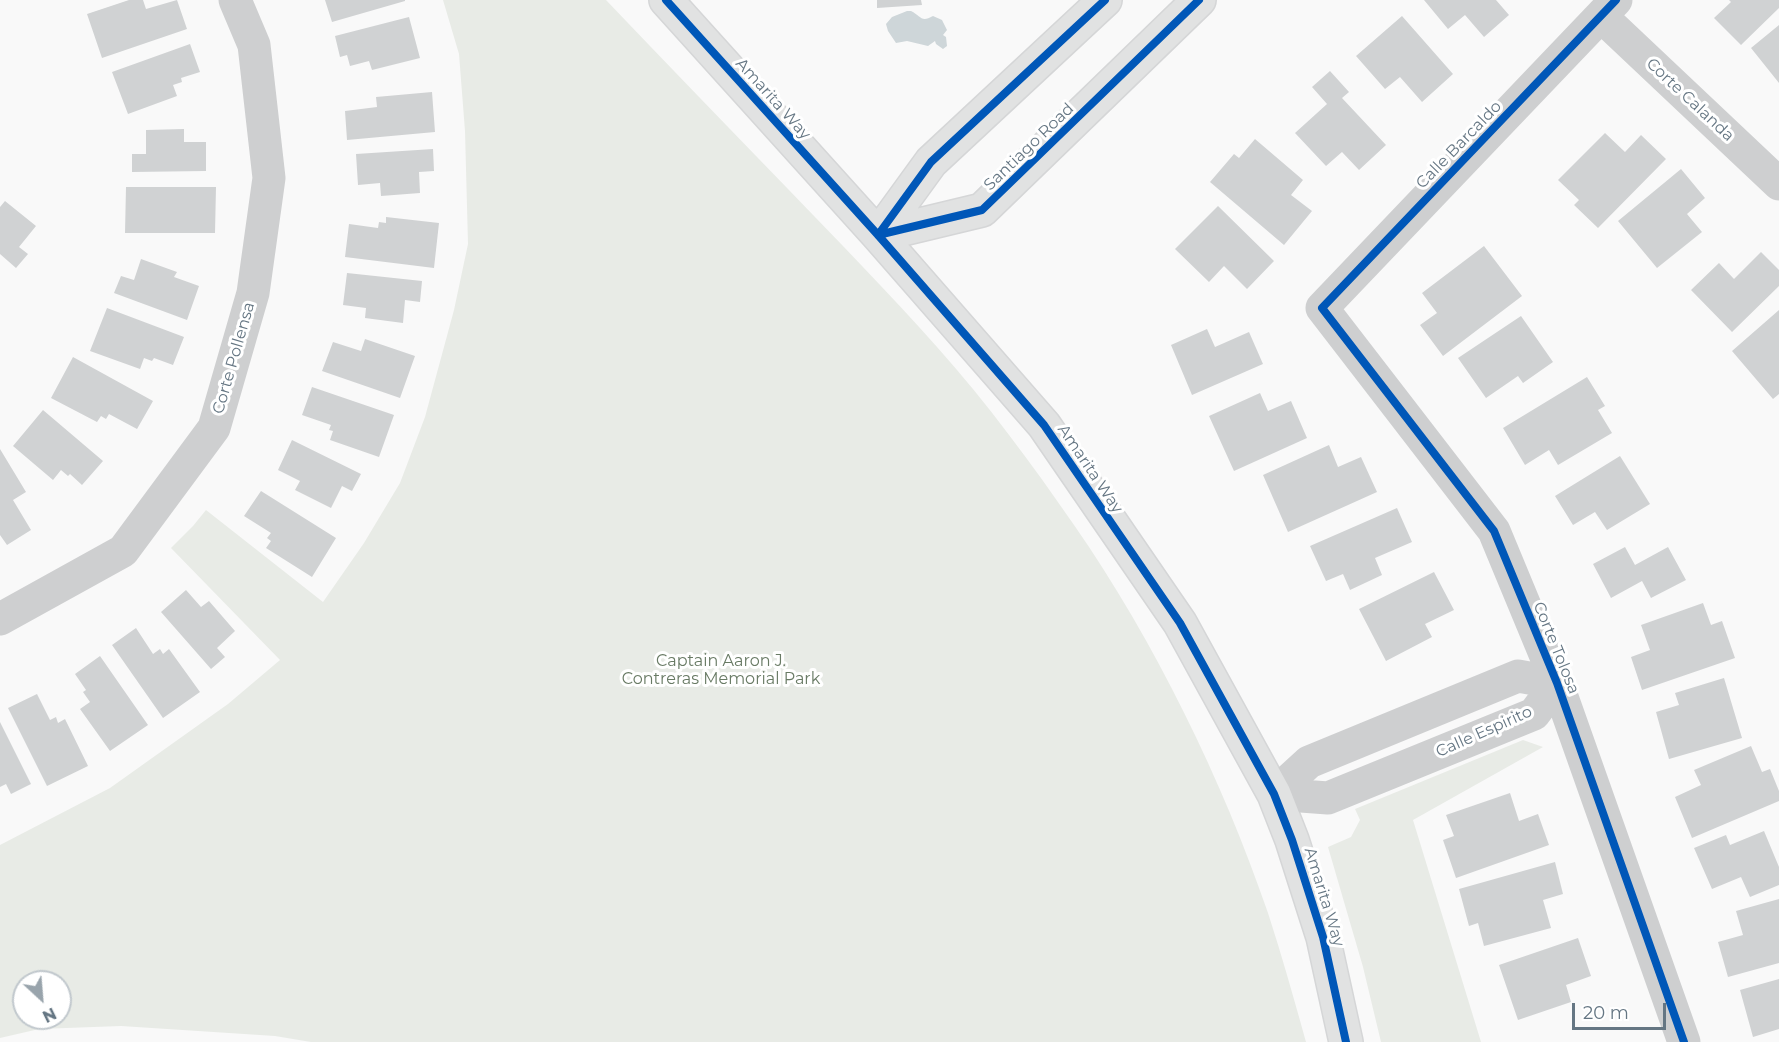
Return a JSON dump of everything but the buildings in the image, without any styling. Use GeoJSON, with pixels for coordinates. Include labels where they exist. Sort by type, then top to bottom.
{"type":"FeatureCollection","features":[{"type":"Feature","properties":{"kind":"street","name":"Corte Pollensa"},"geometry":{"type":"LineString","coordinates":[[0,619],[123,550],[214,428],[253,293],[269,178],[254,45],[235,0]]}},
{"type":"Feature","properties":{"kind":"street","name":"Amarita Way"},"geometry":{"type":"LineString","coordinates":[[666,0],[878,235],[1044,425],[1180,623],[1274,794],[1292,840],[1323,937],[1346,1042]]}},
{"type":"Feature","properties":{"kind":"street"},"geometry":{"type":"LineString","coordinates":[[878,235],[931,162],[1105,0]]}},
{"type":"Feature","properties":{"kind":"street","name":"Santiago Road"},"geometry":{"type":"LineString","coordinates":[[878,235],[982,210],[1200,0]]}},
{"type":"Feature","properties":{"kind":"street","name":"Corte Calanda"},"geometry":{"type":"LineString","coordinates":[[1609,8],[1779,184]]}},
{"type":"Feature","properties":{"kind":"street","name":"Calle Barcaldo"},"geometry":{"type":"LineString","coordinates":[[1322,308],[1609,8]]}},
{"type":"Feature","properties":{"kind":"street","name":"Corte Tolosa"},"geometry":{"type":"LineString","coordinates":[[1322,308],[1494,531],[1557,682],[1684,1042]]}},
{"type":"Feature","properties":{"kind":"street","name":"Calle Espirito"},"geometry":{"type":"LineString","coordinates":[[1274,794],[1328,798],[1534,714],[1557,682]]}},
{"type":"Feature","properties":{"kind":"green space","name":"Captain Aaron J. Contreras Memorial Park"},"geometry":{"type":"Polygon","coordinates":[[[443,0],[606,0],[919,327],[974,390],[1042,479],[1103,569],[1159,663],[1208,763],[1250,863],[1268,913],[1306,1042],[311,1042],[275,1036],[121,1026],[72,1028],[72,970],[12,970],[12,1030],[35,1030],[0,1038],[0,845],[110,788],[228,704],[280,660],[171,548],[206,510],[323,602],[364,543],[400,483],[425,417],[454,310],[468,244],[465,131],[459,54],[443,0]]]}},
{"type":"Feature","properties":{"kind":"green space"},"geometry":{"type":"Polygon","coordinates":[[[1523,740],[1543,747],[1413,820],[1481,1042],[1381,1042],[1363,967],[1328,847],[1351,837],[1360,820],[1355,809],[1523,740]]]}},
{"type":"Feature","properties":{"kind":"shaded area"},"geometry":{"type":"Polygon","coordinates":[[[907,11],[923,19],[933,16],[942,20],[947,30],[943,35],[946,37],[947,46],[943,49],[935,41],[928,46],[907,41],[896,43],[886,24],[892,17],[907,11]]]}},
{"type":"Feature","properties":{"kind":"cycle path"},"geometry":{"type":"LineString","coordinates":[[666,0],[878,235],[1044,425],[1180,623],[1274,794],[1292,840],[1323,937],[1346,1042]]}},
{"type":"Feature","properties":{"kind":"cycle path"},"geometry":{"type":"LineString","coordinates":[[878,235],[931,162],[1105,0]]}},
{"type":"Feature","properties":{"kind":"cycle path"},"geometry":{"type":"LineString","coordinates":[[878,235],[982,210],[1199,0]]}},
{"type":"Feature","properties":{"kind":"cycle path"},"geometry":{"type":"LineString","coordinates":[[1616,0],[1322,308],[1494,531],[1557,683],[1684,1042]]}}]}
